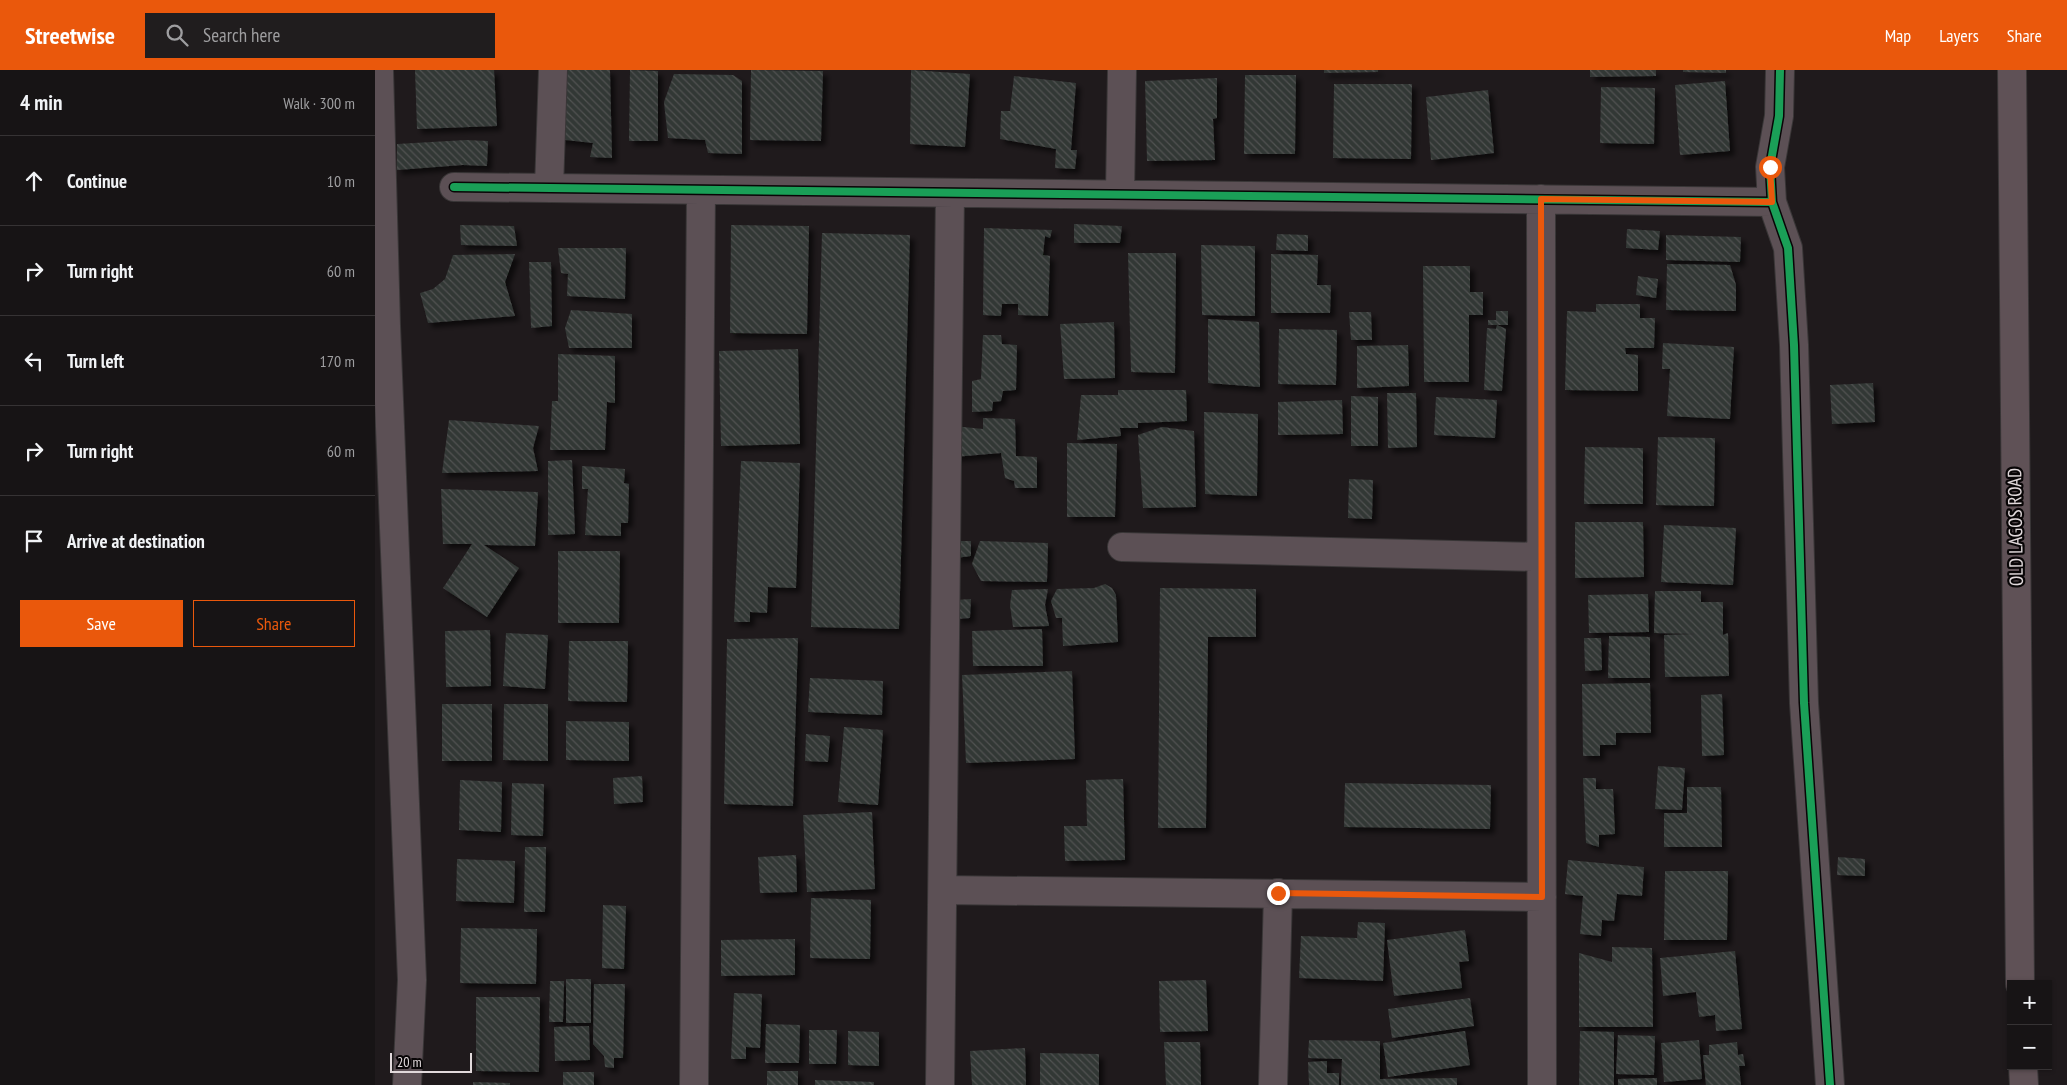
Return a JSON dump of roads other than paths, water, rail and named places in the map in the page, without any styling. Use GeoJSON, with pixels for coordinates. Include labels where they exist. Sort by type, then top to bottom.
{"type":"FeatureCollection","features":[{"type":"Feature","properties":{"kind":"main road","name":"OLD LAGOS ROAD"},"geometry":{"type":"LineString","coordinates":[[2012,70],[2020,980]]}},
{"type":"Feature","properties":{"kind":"main road"},"geometry":{"type":"LineString","coordinates":[[2023,1070],[2024,1085]]}},
{"type":"Feature","properties":{"kind":"street"},"geometry":{"type":"LineString","coordinates":[[379,70],[386,326],[411,970],[407,1085]]}},
{"type":"Feature","properties":{"kind":"street"},"geometry":{"type":"LineString","coordinates":[[549,188],[553,70]]}},
{"type":"Feature","properties":{"kind":"street"},"geometry":{"type":"LineString","coordinates":[[1120,194],[1122,70]]}},
{"type":"Feature","properties":{"kind":"street"},"geometry":{"type":"LineString","coordinates":[[1780,70],[1779,116],[1770,167],[1772,202],[1788,248],[1794,345],[1804,694],[1830,1085]]}},
{"type":"Feature","properties":{"kind":"street"},"geometry":{"type":"LineString","coordinates":[[454,188],[1772,202]]}},
{"type":"Feature","properties":{"kind":"street"},"geometry":{"type":"LineString","coordinates":[[695,1085],[701,190]]}},
{"type":"Feature","properties":{"kind":"street"},"geometry":{"type":"LineString","coordinates":[[940,1085],[949,192]]}},
{"type":"Feature","properties":{"kind":"street"},"geometry":{"type":"LineString","coordinates":[[1541,199],[1542,1085]]}},
{"type":"Feature","properties":{"kind":"street"},"geometry":{"type":"LineString","coordinates":[[1122,547],[1541,557]]}},
{"type":"Feature","properties":{"kind":"street"},"geometry":{"type":"LineString","coordinates":[[943,890],[1542,897]]}},
{"type":"Feature","properties":{"kind":"street"},"geometry":{"type":"LineString","coordinates":[[1273,1085],[1278,893]]}}]}
